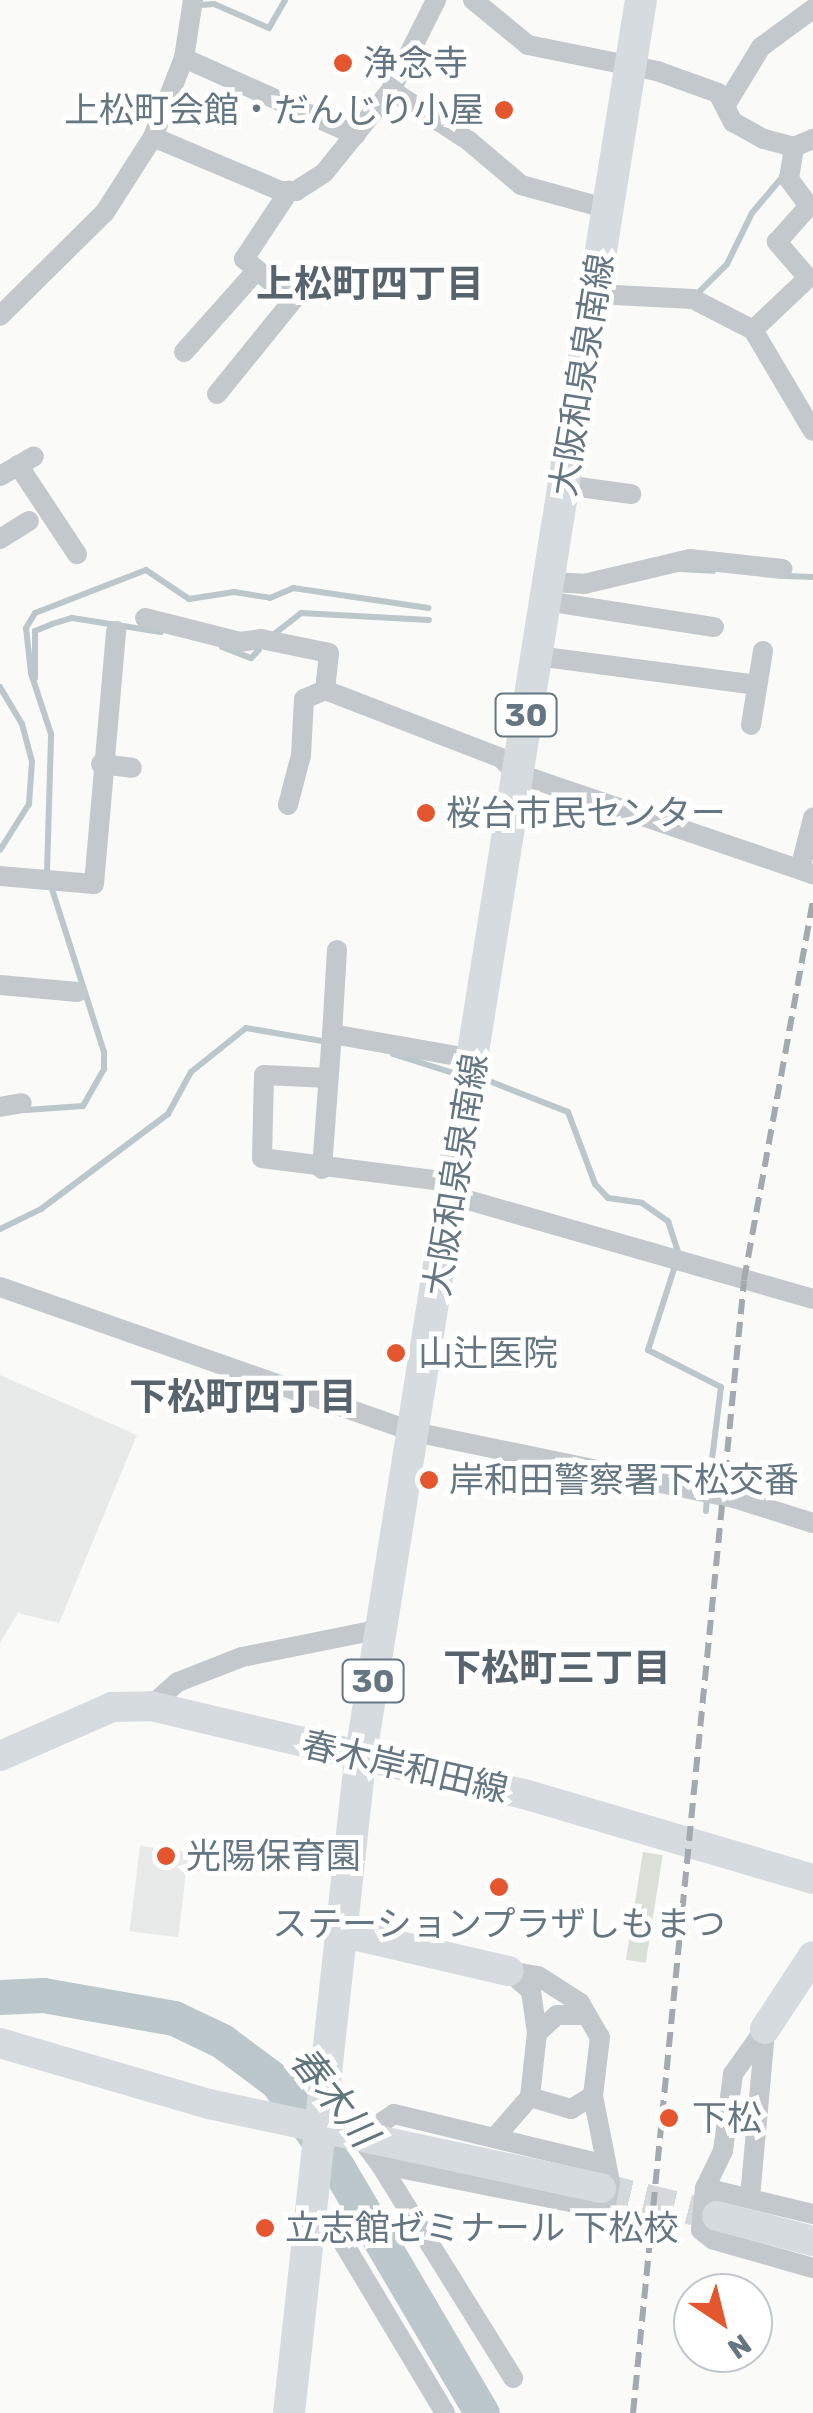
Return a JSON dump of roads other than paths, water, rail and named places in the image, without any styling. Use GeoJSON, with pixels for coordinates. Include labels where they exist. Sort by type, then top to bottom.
{"type":"FeatureCollection","features":[{"type":"Feature","properties":{"kind":"main road","name":"大阪和泉泉南線"},"geometry":{"type":"LineString","coordinates":[[289,2413],[314,2209],[339,2126],[344,1933],[360,1760],[455,1190],[516,773],[634,67],[641,0]]}},
{"type":"Feature","properties":{"kind":"street"},"geometry":{"type":"LineString","coordinates":[[0,316],[105,212],[153,137],[184,58],[193,0]]}},
{"type":"Feature","properties":{"kind":"street"},"geometry":{"type":"LineString","coordinates":[[216,394],[293,300],[244,259],[289,191],[324,173],[391,90],[436,0]]}},
{"type":"Feature","properties":{"kind":"street"},"geometry":{"type":"LineString","coordinates":[[473,0],[528,45],[634,67],[718,92],[744,128],[804,143],[789,180],[809,206],[778,242],[808,278],[753,330]]}},
{"type":"Feature","properties":{"kind":"street"},"geometry":{"type":"LineString","coordinates":[[725,106],[761,47],[813,4]]}},
{"type":"Feature","properties":{"kind":"street"},"geometry":{"type":"LineString","coordinates":[[184,58],[356,135]]}},
{"type":"Feature","properties":{"kind":"street"},"geometry":{"type":"LineString","coordinates":[[391,90],[469,141],[521,185],[608,209]]}},
{"type":"Feature","properties":{"kind":"street"},"geometry":{"type":"LineString","coordinates":[[153,137],[289,191]]}},
{"type":"Feature","properties":{"kind":"street"},"geometry":{"type":"LineString","coordinates":[[184,352],[257,270]]}},
{"type":"Feature","properties":{"kind":"street"},"geometry":{"type":"LineString","coordinates":[[595,294],[693,300],[753,330],[813,431]]}},
{"type":"Feature","properties":{"kind":"street"},"geometry":{"type":"LineString","coordinates":[[17,466],[77,554]]}},
{"type":"Feature","properties":{"kind":"street"},"geometry":{"type":"LineString","coordinates":[[564,485],[631,494]]}},
{"type":"Feature","properties":{"kind":"street"},"geometry":{"type":"LineString","coordinates":[[0,539],[30,521]]}},
{"type":"Feature","properties":{"kind":"street"},"geometry":{"type":"LineString","coordinates":[[547,591],[690,559],[782,569]]}},
{"type":"Feature","properties":{"kind":"street"},"geometry":{"type":"LineString","coordinates":[[547,591],[714,627]]}},
{"type":"Feature","properties":{"kind":"street"},"geometry":{"type":"LineString","coordinates":[[145,618],[195,618],[240,642],[291,637],[330,653],[326,690]]}},
{"type":"Feature","properties":{"kind":"street"},"geometry":{"type":"LineString","coordinates":[[0,876],[94,884],[101,764],[116,631]]}},
{"type":"Feature","properties":{"kind":"street"},"geometry":{"type":"LineString","coordinates":[[751,726],[763,650]]}},
{"type":"Feature","properties":{"kind":"street"},"geometry":{"type":"LineString","coordinates":[[536,656],[757,685]]}},
{"type":"Feature","properties":{"kind":"street"},"geometry":{"type":"LineString","coordinates":[[288,805],[301,755],[304,699],[326,690],[501,758],[516,773],[806,872],[813,818]]}},
{"type":"Feature","properties":{"kind":"street"},"geometry":{"type":"LineString","coordinates":[[101,764],[132,768]]}},
{"type":"Feature","properties":{"kind":"street"},"geometry":{"type":"LineString","coordinates":[[322,1168],[337,950]]}},
{"type":"Feature","properties":{"kind":"street"},"geometry":{"type":"LineString","coordinates":[[0,985],[78,992]]}},
{"type":"Feature","properties":{"kind":"street"},"geometry":{"type":"LineString","coordinates":[[332,1034],[474,1059]]}},
{"type":"Feature","properties":{"kind":"street"},"geometry":{"type":"LineString","coordinates":[[328,1078],[264,1076],[262,1158],[455,1190],[813,1299]]}},
{"type":"Feature","properties":{"kind":"street"},"geometry":{"type":"LineString","coordinates":[[0,1107],[22,1102]]}},
{"type":"Feature","properties":{"kind":"street"},"geometry":{"type":"LineString","coordinates":[[0,1287],[414,1432],[734,1498],[813,1523]]}},
{"type":"Feature","properties":{"kind":"street"},"geometry":{"type":"LineString","coordinates":[[151,1706],[178,1682],[242,1656],[381,1630]]}},
{"type":"Feature","properties":{"kind":"street","name":"春木岸和田線"},"geometry":{"type":"LineString","coordinates":[[0,1756],[112,1707],[151,1706],[360,1760],[524,1794],[813,1879]]}},
{"type":"Feature","properties":{"kind":"street"},"geometry":{"type":"LineString","coordinates":[[344,1933],[538,1976],[580,2003],[600,2037],[594,2096],[606,2208],[597,2211],[380,2164]]}},
{"type":"Feature","properties":{"kind":"street"},"geometry":{"type":"LineString","coordinates":[[813,1956],[733,2074],[726,2138],[705,2188],[701,2230],[813,2268]]}},
{"type":"Feature","properties":{"kind":"street"},"geometry":{"type":"LineString","coordinates":[[496,2135],[530,2096],[537,2033],[531,1991],[509,1971]]}},
{"type":"Feature","properties":{"kind":"street"},"geometry":{"type":"LineString","coordinates":[[537,2033],[557,2015],[586,2015]]}},
{"type":"Feature","properties":{"kind":"street"},"geometry":{"type":"LineString","coordinates":[[750,2197],[765,2029]]}},
{"type":"Feature","properties":{"kind":"street"},"geometry":{"type":"LineString","coordinates":[[0,2043],[210,2104],[603,2176]]}},
{"type":"Feature","properties":{"kind":"street"},"geometry":{"type":"LineString","coordinates":[[733,2074],[759,2078]]}},
{"type":"Feature","properties":{"kind":"street"},"geometry":{"type":"LineString","coordinates":[[530,2096],[570,2109],[594,2096]]}},
{"type":"Feature","properties":{"kind":"street"},"geometry":{"type":"LineString","coordinates":[[339,2126],[394,2114],[496,2135],[603,2176]]}},
{"type":"Feature","properties":{"kind":"street"},"geometry":{"type":"LineString","coordinates":[[339,2126],[380,2164],[513,2378]]}},
{"type":"Feature","properties":{"kind":"street"},"geometry":{"type":"LineString","coordinates":[[726,2138],[743,2148],[752,2143]]}},
{"type":"Feature","properties":{"kind":"street"},"geometry":{"type":"LineString","coordinates":[[705,2188],[813,2214]]}},
{"type":"Feature","properties":{"kind":"street"},"geometry":{"type":"LineString","coordinates":[[314,2209],[335,2229],[445,2413]]}},
{"type":"Feature","properties":{"kind":"street"},"geometry":{"type":"LineString","coordinates":[[716,2216],[813,2241]]}},
{"type":"Feature","properties":{"kind":"waterway"},"geometry":{"type":"LineString","coordinates":[[200,5],[214,4],[269,28],[285,0]]}},
{"type":"Feature","properties":{"kind":"waterway"},"geometry":{"type":"LineString","coordinates":[[698,293],[727,264],[752,213],[784,175]]}},
{"type":"Feature","properties":{"kind":"waterway"},"geometry":{"type":"LineString","coordinates":[[680,569],[713,571]]}},
{"type":"Feature","properties":{"kind":"waterway"},"geometry":{"type":"LineString","coordinates":[[47,872],[51,734],[31,673],[26,628],[35,613],[146,570],[189,599],[234,592],[270,598],[293,588],[429,608]]}},
{"type":"Feature","properties":{"kind":"waterway"},"geometry":{"type":"LineString","coordinates":[[785,576],[813,577]]}},
{"type":"Feature","properties":{"kind":"waterway"},"geometry":{"type":"LineString","coordinates":[[273,635],[301,613],[429,620]]}},
{"type":"Feature","properties":{"kind":"waterway"},"geometry":{"type":"LineString","coordinates":[[35,678],[35,631],[52,624],[72,618],[161,632]]}},
{"type":"Feature","properties":{"kind":"waterway"},"geometry":{"type":"LineString","coordinates":[[222,647],[251,658],[259,650]]}},
{"type":"Feature","properties":{"kind":"waterway"},"geometry":{"type":"LineString","coordinates":[[0,687],[22,724],[32,761],[29,804],[0,850]]}},
{"type":"Feature","properties":{"kind":"waterway"},"geometry":{"type":"LineString","coordinates":[[26,1110],[83,1106],[104,1069],[104,1052],[52,889]]}},
{"type":"Feature","properties":{"kind":"waterway"},"geometry":{"type":"LineString","coordinates":[[0,1229],[41,1209],[168,1114],[191,1072],[246,1028],[322,1041]]}},
{"type":"Feature","properties":{"kind":"waterway"},"geometry":{"type":"LineString","coordinates":[[393,1054],[456,1074]]}},
{"type":"Feature","properties":{"kind":"waterway"},"geometry":{"type":"LineString","coordinates":[[484,1079],[568,1112],[595,1184],[608,1198],[642,1203],[668,1221],[678,1251]]}},
{"type":"Feature","properties":{"kind":"waterway"},"geometry":{"type":"LineString","coordinates":[[675,1266],[648,1350],[721,1387],[709,1484]]}},
{"type":"Feature","properties":{"kind":"waterway"},"geometry":{"type":"LineString","coordinates":[[706,1511],[707,1498]]}},
{"type":"Feature","properties":{"kind":"waterway","name":"春木川"},"geometry":{"type":"LineString","coordinates":[[0,1997],[43,1995],[174,2018],[222,2041],[277,2082],[338,2168],[482,2413]]}},
{"type":"Feature","properties":{"kind":"tunnel"},"geometry":{"type":"LineString","coordinates":[[601,2188],[717,2216]]}},
{"type":"Feature","properties":{"kind":"railway"},"geometry":{"type":"LineString","coordinates":[[633,2413],[744,1280],[813,899]]}},
{"type":"Feature","properties":{"kind":"place","name":"浄念寺"},"geometry":{"type":"Point","coordinates":[343,63]}},
{"type":"Feature","properties":{"kind":"place","name":"上松町会館・だんじり小屋"},"geometry":{"type":"Point","coordinates":[504,110]}},
{"type":"Feature","properties":{"kind":"place","name":"桜台市民センター"},"geometry":{"type":"Point","coordinates":[426,813]}},
{"type":"Feature","properties":{"kind":"place","name":"山辻医院"},"geometry":{"type":"Point","coordinates":[396,1353]}},
{"type":"Feature","properties":{"kind":"place","name":"岸和田警察署下松交番"},"geometry":{"type":"Point","coordinates":[429,1480]}},
{"type":"Feature","properties":{"kind":"place","name":"光陽保育園"},"geometry":{"type":"Point","coordinates":[166,1856]}},
{"type":"Feature","properties":{"kind":"place","name":"ステーションプラザしもまつ"},"geometry":{"type":"Point","coordinates":[499,1887]}},
{"type":"Feature","properties":{"kind":"place","name":"下松"},"geometry":{"type":"Point","coordinates":[669,2118]}},
{"type":"Feature","properties":{"kind":"place","name":"立志館ゼミナール 下松校"},"geometry":{"type":"Point","coordinates":[265,2228]}},
{"type":"Feature","properties":{"kind":"district","name":"上松町四丁目"},"geometry":{"type":"Point","coordinates":[370,285]}},
{"type":"Feature","properties":{"kind":"district","name":"下松町四丁目"},"geometry":{"type":"Point","coordinates":[243,1398]}},
{"type":"Feature","properties":{"kind":"district","name":"下松町三丁目"},"geometry":{"type":"Point","coordinates":[557,1669]}}]}
